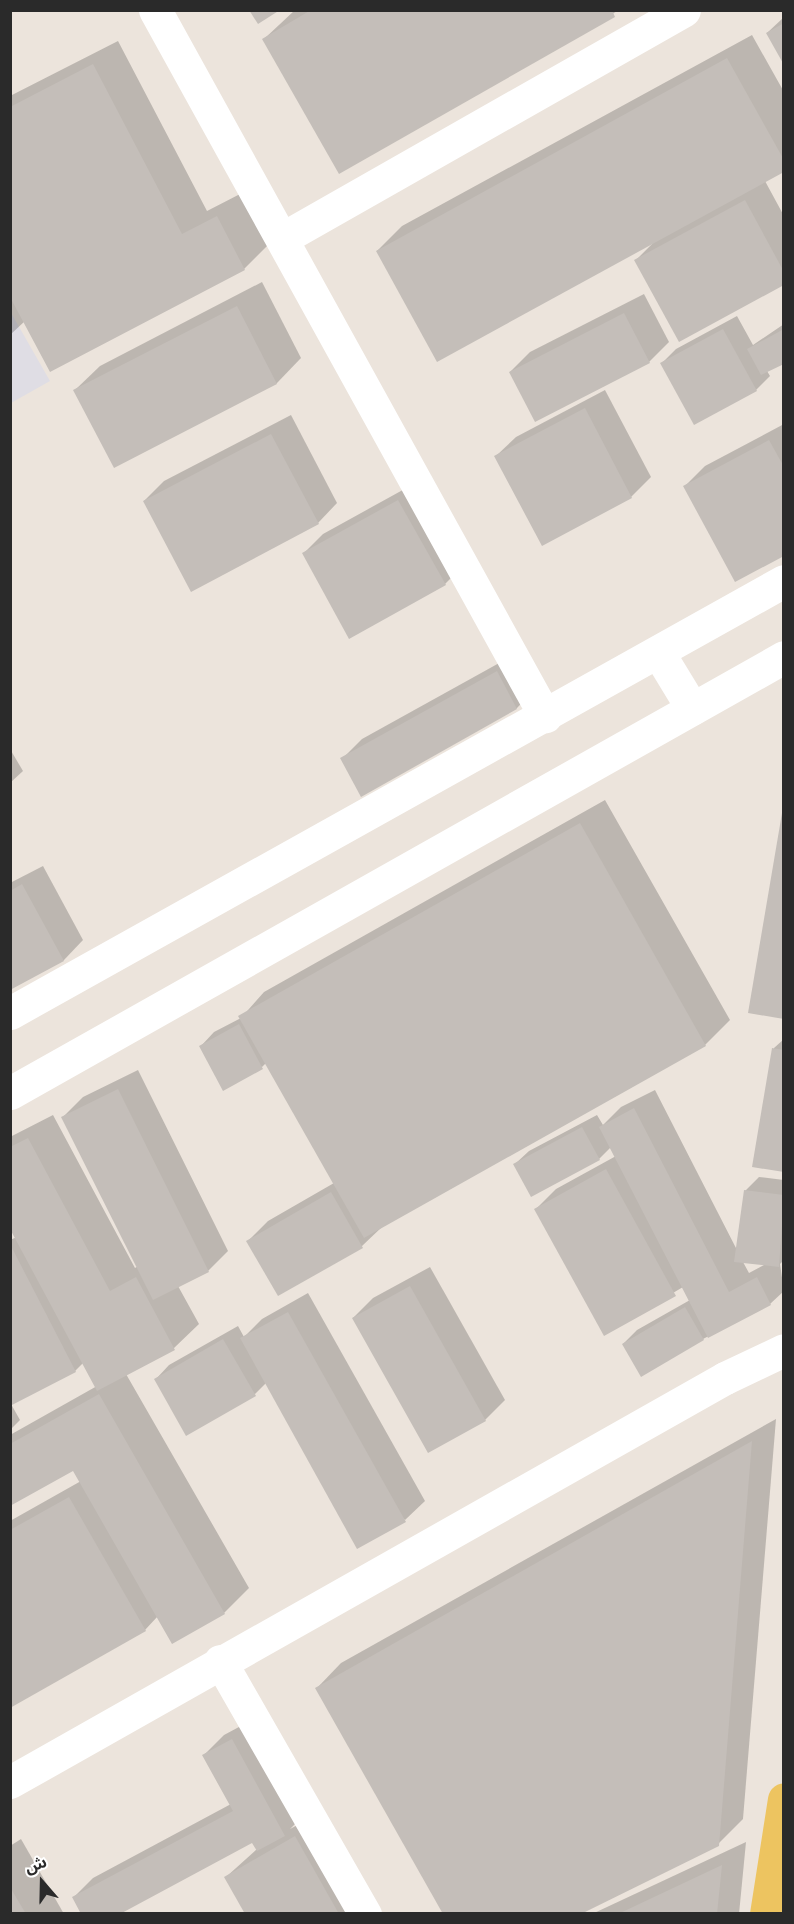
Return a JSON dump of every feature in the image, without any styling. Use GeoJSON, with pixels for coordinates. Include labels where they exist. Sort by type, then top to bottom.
{"type":"FeatureCollection","features":[{"type":"Feature","properties":{"kind":"main road"},"geometry":{"type":"LineString","coordinates":[[766,1914],[783,1799]]}},
{"type":"Feature","properties":{"kind":"street"},"geometry":{"type":"LineString","coordinates":[[155,10],[546,716]]}},
{"type":"Feature","properties":{"kind":"street"},"geometry":{"type":"LineString","coordinates":[[283,238],[684,10]]}},
{"type":"Feature","properties":{"kind":"street"},"geometry":{"type":"LineString","coordinates":[[10,1012],[546,716],[783,580]]}},
{"type":"Feature","properties":{"kind":"street"},"geometry":{"type":"LineString","coordinates":[[658,652],[692,708]]}},
{"type":"Feature","properties":{"kind":"street"},"geometry":{"type":"LineString","coordinates":[[10,1093],[783,657]]}},
{"type":"Feature","properties":{"kind":"street"},"geometry":{"type":"LineString","coordinates":[[10,1782],[220,1661],[725,1378],[783,1350]]}},
{"type":"Feature","properties":{"kind":"street"},"geometry":{"type":"LineString","coordinates":[[220,1661],[365,1914]]}},
{"type":"Feature","properties":{"kind":"shaded area"},"geometry":{"type":"Polygon","coordinates":[[[10,311],[50,381],[11,403],[10,403],[10,311]]]}},
{"type":"Feature","properties":{"kind":"building"},"geometry":{"type":"Polygon","coordinates":[[[249,10],[280,10],[258,24],[249,10]]]}},
{"type":"Feature","properties":{"kind":"building"},"geometry":{"type":"Polygon","coordinates":[[[311,10],[612,10],[615,17],[339,174],[262,39],[311,10]]]}},
{"type":"Feature","properties":{"kind":"building"},"geometry":{"type":"Polygon","coordinates":[[[784,23],[784,65],[766,33],[784,23]]]}},
{"type":"Feature","properties":{"kind":"building"},"geometry":{"type":"Polygon","coordinates":[[[727,58],[784,160],[784,172],[437,362],[376,251],[727,58]]]}},
{"type":"Feature","properties":{"kind":"building"},"geometry":{"type":"Polygon","coordinates":[[[93,64],[182,234],[217,216],[245,270],[50,372],[10,297],[10,107],[93,64]]]}},
{"type":"Feature","properties":{"kind":"building"},"geometry":{"type":"Polygon","coordinates":[[[745,200],[784,272],[784,285],[679,342],[634,260],[745,200]]]}},
{"type":"Feature","properties":{"kind":"building"},"geometry":{"type":"Polygon","coordinates":[[[237,306],[277,384],[114,468],[73,390],[237,306]]]}},
{"type":"Feature","properties":{"kind":"building"},"geometry":{"type":"Polygon","coordinates":[[[624,313],[650,363],[535,422],[509,372],[624,313]]]}},
{"type":"Feature","properties":{"kind":"building"},"geometry":{"type":"Polygon","coordinates":[[[723,329],[757,391],[694,425],[660,363],[723,329]]]}},
{"type":"Feature","properties":{"kind":"building"},"geometry":{"type":"Polygon","coordinates":[[[784,329],[784,364],[761,375],[747,349],[784,329]]]}},
{"type":"Feature","properties":{"kind":"building"},"geometry":{"type":"Polygon","coordinates":[[[585,408],[632,498],[542,546],[494,456],[585,408]]]}},
{"type":"Feature","properties":{"kind":"building"},"geometry":{"type":"Polygon","coordinates":[[[271,434],[319,524],[191,592],[143,501],[271,434]]]}},
{"type":"Feature","properties":{"kind":"building"},"geometry":{"type":"Polygon","coordinates":[[[769,440],[784,467],[784,556],[735,582],[683,486],[769,440]]]}},
{"type":"Feature","properties":{"kind":"building"},"geometry":{"type":"Polygon","coordinates":[[[398,500],[446,585],[349,639],[302,553],[398,500]]]}},
{"type":"Feature","properties":{"kind":"building"},"geometry":{"type":"Polygon","coordinates":[[[497,671],[517,709],[361,797],[340,758],[497,671]]]}},
{"type":"Feature","properties":{"kind":"building"},"geometry":{"type":"Polygon","coordinates":[[[782,813],[784,813],[784,1019],[748,1013],[782,813]]]}},
{"type":"Feature","properties":{"kind":"building"},"geometry":{"type":"Polygon","coordinates":[[[580,823],[706,1046],[364,1238],[238,1016],[580,823]]]}},
{"type":"Feature","properties":{"kind":"building"},"geometry":{"type":"Polygon","coordinates":[[[22,884],[64,961],[10,990],[10,891],[22,884]]]}},
{"type":"Feature","properties":{"kind":"building"},"geometry":{"type":"Polygon","coordinates":[[[239,1024],[263,1069],[223,1091],[199,1046],[239,1024]]]}},
{"type":"Feature","properties":{"kind":"building"},"geometry":{"type":"Polygon","coordinates":[[[772,1048],[784,1050],[784,1172],[752,1167],[772,1048]]]}},
{"type":"Feature","properties":{"kind":"building"},"geometry":{"type":"Polygon","coordinates":[[[118,1089],[209,1272],[153,1300],[61,1117],[118,1089]]]}},
{"type":"Feature","properties":{"kind":"building"},"geometry":{"type":"Polygon","coordinates":[[[634,1108],[729,1292],[757,1277],[771,1305],[708,1338],[599,1127],[634,1108]]]}},
{"type":"Feature","properties":{"kind":"building"},"geometry":{"type":"Polygon","coordinates":[[[582,1127],[600,1160],[531,1197],[513,1164],[582,1127]]]}},
{"type":"Feature","properties":{"kind":"building"},"geometry":{"type":"Polygon","coordinates":[[[28,1138],[110,1291],[136,1277],[175,1350],[97,1391],[10,1229],[10,1147],[28,1138]]]}},
{"type":"Feature","properties":{"kind":"building"},"geometry":{"type":"Polygon","coordinates":[[[606,1169],[676,1296],[604,1336],[534,1209],[606,1169]]]}},
{"type":"Feature","properties":{"kind":"building"},"geometry":{"type":"Polygon","coordinates":[[[744,1190],[784,1195],[779,1267],[734,1262],[744,1190]]]}},
{"type":"Feature","properties":{"kind":"building"},"geometry":{"type":"Polygon","coordinates":[[[331,1192],[363,1248],[278,1296],[246,1241],[331,1192]]]}},
{"type":"Feature","properties":{"kind":"building"},"geometry":{"type":"Polygon","coordinates":[[[12,1248],[76,1372],[10,1406],[10,1249],[12,1248]]]}},
{"type":"Feature","properties":{"kind":"building"},"geometry":{"type":"Polygon","coordinates":[[[410,1286],[486,1421],[428,1453],[352,1318],[410,1286]]]}},
{"type":"Feature","properties":{"kind":"building"},"geometry":{"type":"Polygon","coordinates":[[[685,1307],[704,1340],[641,1377],[622,1344],[685,1307]]]}},
{"type":"Feature","properties":{"kind":"building"},"geometry":{"type":"Polygon","coordinates":[[[288,1312],[406,1522],[357,1549],[240,1338],[288,1312]]]}},
{"type":"Feature","properties":{"kind":"building"},"geometry":{"type":"Polygon","coordinates":[[[223,1339],[256,1396],[186,1436],[154,1379],[223,1339]]]}},
{"type":"Feature","properties":{"kind":"building"},"geometry":{"type":"Polygon","coordinates":[[[99,1394],[225,1614],[172,1644],[73,1471],[10,1506],[10,1444],[99,1394]]]}},
{"type":"Feature","properties":{"kind":"building"},"geometry":{"type":"Polygon","coordinates":[[[752,1441],[719,1846],[581,1914],[443,1914],[315,1688],[752,1441]]]}},
{"type":"Feature","properties":{"kind":"building"},"geometry":{"type":"Polygon","coordinates":[[[69,1497],[146,1631],[10,1708],[10,1530],[69,1497]]]}},
{"type":"Feature","properties":{"kind":"building"},"geometry":{"type":"Polygon","coordinates":[[[232,1739],[285,1836],[257,1851],[252,1843],[120,1914],[81,1914],[72,1897],[233,1811],[202,1755],[232,1739]]]}},
{"type":"Feature","properties":{"kind":"building"},"geometry":{"type":"Polygon","coordinates":[[[295,1836],[339,1914],[245,1914],[224,1877],[295,1836]]]}},
{"type":"Feature","properties":{"kind":"building"},"geometry":{"type":"Polygon","coordinates":[[[722,1865],[717,1914],[618,1914],[722,1865]]]}},
{"type":"Feature","properties":{"kind":"building"},"geometry":{"type":"Polygon","coordinates":[[[10,1887],[26,1914],[10,1914],[10,1887]]]}}]}
